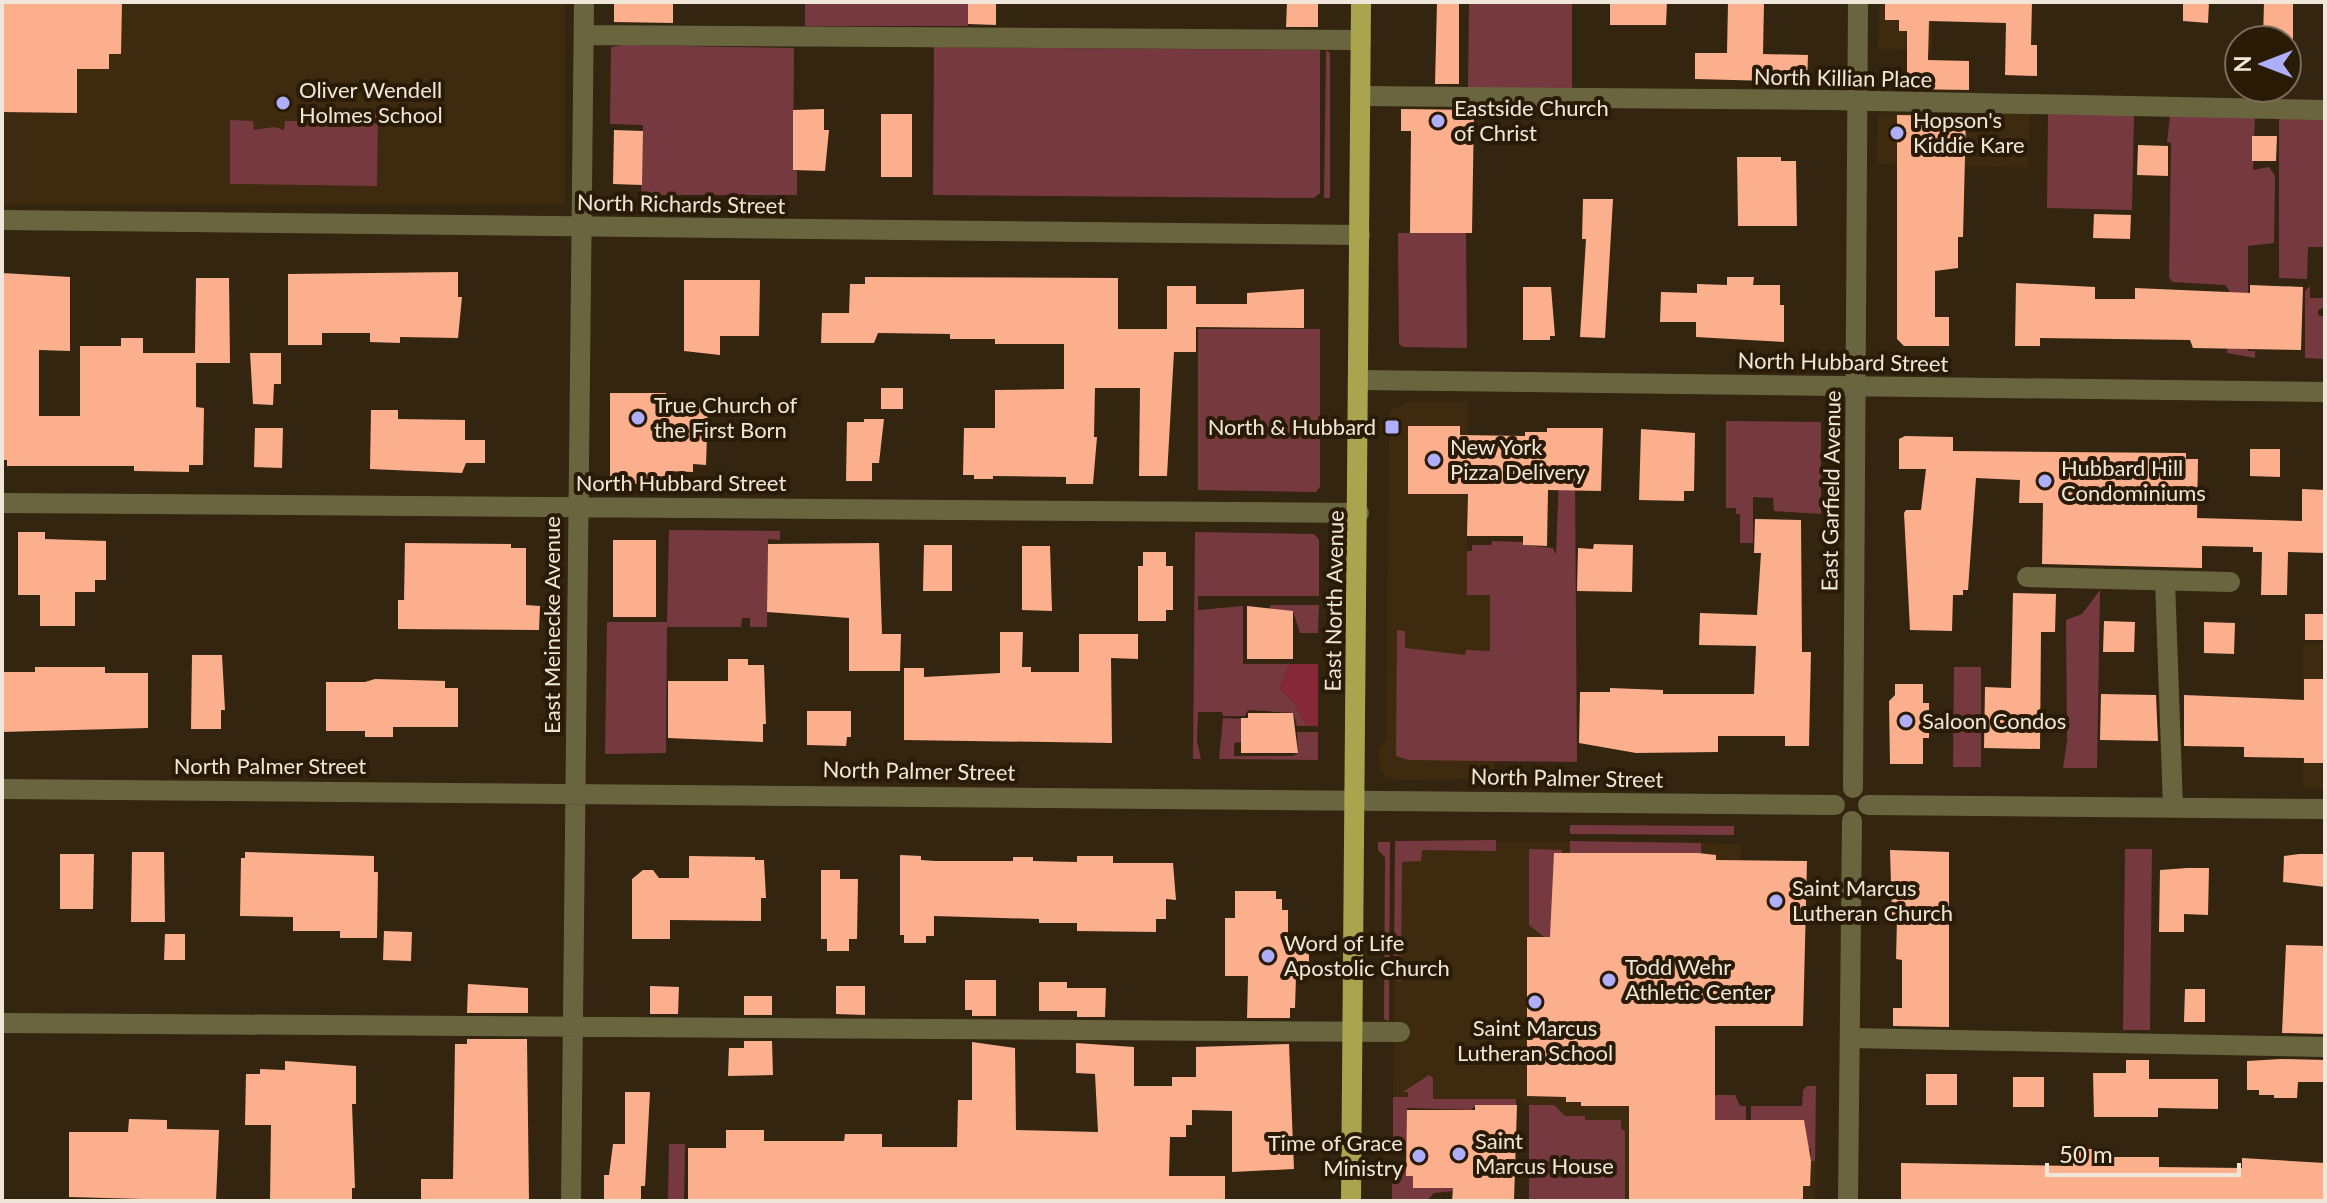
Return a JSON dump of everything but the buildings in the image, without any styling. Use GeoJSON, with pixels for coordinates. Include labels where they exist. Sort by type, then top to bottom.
{"type":"FeatureCollection","features":[{"type":"Feature","properties":{"kind":"main road","name":"East North Avenue"},"geometry":{"type":"LineString","coordinates":[[1351,1201],[1361,2]]}},
{"type":"Feature","properties":{"kind":"street","name":"East Meinecke Avenue"},"geometry":{"type":"LineString","coordinates":[[571,1201],[579,227],[584,2]]}},
{"type":"Feature","properties":{"kind":"street","name":"East Garfield Avenue"},"geometry":{"type":"LineString","coordinates":[[1853,788],[1858,2]]}},
{"type":"Feature","properties":{"kind":"street"},"geometry":{"type":"LineString","coordinates":[[584,35],[1361,40]]}},
{"type":"Feature","properties":{"kind":"street","name":"North Killian Place"},"geometry":{"type":"LineString","coordinates":[[1361,96],[2325,110]]}},
{"type":"Feature","properties":{"kind":"street","name":"North Richards Street"},"geometry":{"type":"LineString","coordinates":[[2,220],[1360,235]]}},
{"type":"Feature","properties":{"kind":"street","name":"North Hubbard Street"},"geometry":{"type":"LineString","coordinates":[[1360,380],[2325,392]]}},
{"type":"Feature","properties":{"kind":"street","name":"North Hubbard Street"},"geometry":{"type":"LineString","coordinates":[[2,503],[1359,513]]}},
{"type":"Feature","properties":{"kind":"street"},"geometry":{"type":"LineString","coordinates":[[2027,577],[2230,582]]}},
{"type":"Feature","properties":{"kind":"street"},"geometry":{"type":"LineString","coordinates":[[2165,581],[2173,807]]}},
{"type":"Feature","properties":{"kind":"street"},"geometry":{"type":"LineString","coordinates":[[1853,788],[1864,793],[1868,805],[1863,816],[1852,821],[1840,817],[1835,805],[1840,792],[1853,788]]}},
{"type":"Feature","properties":{"kind":"street","name":"North Palmer Street"},"geometry":{"type":"LineString","coordinates":[[2,789],[1835,805]]}},
{"type":"Feature","properties":{"kind":"street"},"geometry":{"type":"LineString","coordinates":[[1868,805],[2325,809]]}},
{"type":"Feature","properties":{"kind":"street"},"geometry":{"type":"LineString","coordinates":[[1848,1201],[1852,821]]}},
{"type":"Feature","properties":{"kind":"street"},"geometry":{"type":"LineString","coordinates":[[2,1023],[1400,1032]]}},
{"type":"Feature","properties":{"kind":"street"},"geometry":{"type":"LineString","coordinates":[[1850,1038],[2325,1047]]}},
{"type":"Feature","properties":{"kind":"shaded area","name":"Oliver Wendell Holmes School"},"geometry":{"type":"Polygon","coordinates":[[[2,2],[565,2],[565,205],[2,205],[2,2]]]}},
{"type":"Feature","properties":{"kind":"shaded area"},"geometry":{"type":"Polygon","coordinates":[[[805,2],[968,2],[968,26],[805,26],[805,2]]]}},
{"type":"Feature","properties":{"kind":"shaded area"},"geometry":{"type":"Polygon","coordinates":[[[1469,2],[1572,2],[1572,89],[1468,89],[1469,2]]]}},
{"type":"Feature","properties":{"kind":"shaded area"},"geometry":{"type":"Polygon","coordinates":[[[1879,2],[1932,2],[1932,50],[1878,49],[1879,2]]]}},
{"type":"Feature","properties":{"kind":"shaded area"},"geometry":{"type":"Polygon","coordinates":[[[611,47],[794,48],[793,170],[797,171],[797,195],[641,195],[643,125],[610,124],[611,47]]]}},
{"type":"Feature","properties":{"kind":"shaded area"},"geometry":{"type":"Polygon","coordinates":[[[934,47],[1320,50],[1320,193],[1314,198],[933,195],[934,47]]]}},
{"type":"Feature","properties":{"kind":"shaded area"},"geometry":{"type":"Polygon","coordinates":[[[1326,50],[1330,53],[1330,198],[1324,198],[1326,50]]]}},
{"type":"Feature","properties":{"kind":"shaded area"},"geometry":{"type":"Polygon","coordinates":[[[328,111],[378,112],[377,186],[230,184],[230,120],[253,121],[254,130],[274,127],[284,130],[285,121],[328,121],[328,111]]]}},
{"type":"Feature","properties":{"kind":"shaded area"},"geometry":{"type":"Polygon","coordinates":[[[1887,113],[2030,114],[2028,167],[1877,165],[1878,116],[1887,113]]]}},
{"type":"Feature","properties":{"kind":"shaded area"},"geometry":{"type":"Polygon","coordinates":[[[2048,114],[2134,115],[2132,210],[2047,208],[2048,114]]]}},
{"type":"Feature","properties":{"kind":"shaded area"},"geometry":{"type":"Polygon","coordinates":[[[2170,116],[2255,117],[2253,170],[2269,167],[2275,176],[2274,243],[2248,246],[2248,351],[2255,351],[2255,358],[2227,353],[2229,290],[2225,285],[2172,282],[2169,277],[2171,143],[2167,142],[2170,116]]]}},
{"type":"Feature","properties":{"kind":"shaded area"},"geometry":{"type":"Polygon","coordinates":[[[2279,117],[2325,118],[2325,247],[2308,247],[2307,279],[2279,278],[2279,117]]]}},
{"type":"Feature","properties":{"kind":"shaded area"},"geometry":{"type":"Polygon","coordinates":[[[1398,233],[1466,233],[1467,348],[1403,347],[1399,344],[1398,233]]]}},
{"type":"Feature","properties":{"kind":"shaded area"},"geometry":{"type":"Polygon","coordinates":[[[2310,286],[2310,298],[2325,298],[2325,307],[2318,310],[2318,315],[2325,317],[2325,359],[2305,358],[2305,291],[2310,286]]]}},
{"type":"Feature","properties":{"kind":"shaded area"},"geometry":{"type":"Polygon","coordinates":[[[1198,329],[1320,329],[1320,487],[1316,492],[1198,490],[1198,329]]]}},
{"type":"Feature","properties":{"kind":"shaded area"},"geometry":{"type":"Polygon","coordinates":[[[1407,402],[1468,402],[1467,591],[1496,592],[1494,779],[1399,780],[1385,777],[1380,769],[1379,749],[1386,741],[1389,418],[1391,411],[1407,402]]]}},
{"type":"Feature","properties":{"kind":"shaded area"},"geometry":{"type":"Polygon","coordinates":[[[1726,421],[1821,422],[1821,514],[1774,511],[1773,498],[1753,497],[1753,543],[1740,543],[1740,514],[1736,514],[1736,508],[1726,508],[1726,421]]]}},
{"type":"Feature","properties":{"kind":"shaded area"},"geometry":{"type":"Polygon","coordinates":[[[1559,475],[1575,475],[1577,762],[1409,760],[1396,756],[1397,630],[1405,631],[1405,648],[1465,655],[1466,650],[1490,651],[1490,595],[1467,595],[1467,551],[1472,551],[1472,545],[1491,545],[1492,541],[1523,542],[1523,545],[1553,548],[1556,555],[1559,475]]]}},
{"type":"Feature","properties":{"kind":"shaded area"},"geometry":{"type":"Polygon","coordinates":[[[669,530],[780,531],[780,540],[768,539],[767,627],[750,627],[750,618],[742,618],[741,627],[667,627],[666,753],[605,754],[607,622],[667,622],[669,530]]]}},
{"type":"Feature","properties":{"kind":"shaded area"},"geometry":{"type":"Polygon","coordinates":[[[1195,532],[1314,534],[1319,540],[1319,596],[1198,596],[1198,610],[1243,606],[1243,664],[1289,664],[1280,689],[1294,702],[1307,726],[1297,726],[1293,713],[1248,710],[1245,716],[1223,716],[1222,712],[1198,712],[1197,741],[1201,759],[1193,759],[1195,532]]]}},
{"type":"Feature","properties":{"kind":"shaded area"},"geometry":{"type":"Polygon","coordinates":[[[2100,590],[2097,768],[2063,768],[2067,741],[2066,620],[2082,614],[2100,590]]]}},
{"type":"Feature","properties":{"kind":"shaded area"},"geometry":{"type":"Polygon","coordinates":[[[1270,605],[1319,605],[1318,633],[1300,633],[1293,611],[1270,611],[1270,605]]]}},
{"type":"Feature","properties":{"kind":"shaded area"},"geometry":{"type":"Polygon","coordinates":[[[2303,643],[2325,643],[2325,789],[2303,789],[2303,643]]]}},
{"type":"Feature","properties":{"kind":"shaded area"},"geometry":{"type":"Polygon","coordinates":[[[1289,664],[1318,664],[1318,726],[1307,726],[1294,702],[1280,689],[1289,664]]]}},
{"type":"Feature","properties":{"kind":"shaded area"},"geometry":{"type":"Polygon","coordinates":[[[1954,667],[1981,667],[1981,767],[1953,767],[1954,667]]]}},
{"type":"Feature","properties":{"kind":"shaded area"},"geometry":{"type":"Polygon","coordinates":[[[1223,718],[1241,719],[1241,742],[1234,743],[1234,756],[1293,756],[1298,753],[1297,732],[1318,732],[1318,760],[1219,759],[1223,718]]]}},
{"type":"Feature","properties":{"kind":"shaded area"},"geometry":{"type":"Polygon","coordinates":[[[1570,825],[1734,826],[1734,835],[1570,834],[1570,825]]]}},
{"type":"Feature","properties":{"kind":"shaded area"},"geometry":{"type":"Polygon","coordinates":[[[1496,840],[1496,851],[1422,850],[1421,861],[1402,862],[1401,981],[1394,980],[1395,841],[1496,840]]]}},
{"type":"Feature","properties":{"kind":"shaded area","name":"Saint Marcus Lutheran School"},"geometry":{"type":"Polygon","coordinates":[[[1395,841],[1741,843],[1740,877],[1676,1119],[1816,1120],[1815,1201],[1529,1201],[1529,1105],[1516,1099],[1393,1099],[1395,841]]]}},
{"type":"Feature","properties":{"kind":"shaded area"},"geometry":{"type":"Polygon","coordinates":[[[1570,841],[1701,843],[1701,855],[1570,853],[1570,841]]]}},
{"type":"Feature","properties":{"kind":"shaded area"},"geometry":{"type":"Polygon","coordinates":[[[1378,842],[1390,842],[1389,1021],[1384,1019],[1385,857],[1378,850],[1378,842]]]}},
{"type":"Feature","properties":{"kind":"shaded area"},"geometry":{"type":"Polygon","coordinates":[[[1529,849],[1562,850],[1562,853],[1554,854],[1553,937],[1544,937],[1529,925],[1529,849]]]}},
{"type":"Feature","properties":{"kind":"shaded area"},"geometry":{"type":"Polygon","coordinates":[[[2125,849],[2152,849],[2150,1030],[2123,1030],[2125,849]]]}},
{"type":"Feature","properties":{"kind":"shaded area"},"geometry":{"type":"Polygon","coordinates":[[[1429,1075],[1433,1078],[1433,1099],[1516,1099],[1516,1105],[1476,1105],[1471,1110],[1407,1108],[1407,1151],[1393,1148],[1393,1097],[1408,1097],[1408,1092],[1403,1092],[1429,1075]]]}},
{"type":"Feature","properties":{"kind":"shaded area"},"geometry":{"type":"Polygon","coordinates":[[[1807,1086],[1816,1086],[1815,1161],[1811,1161],[1811,1149],[1804,1149],[1803,1120],[1751,1120],[1751,1106],[1802,1106],[1803,1090],[1807,1086]]]}},
{"type":"Feature","properties":{"kind":"shaded area"},"geometry":{"type":"Polygon","coordinates":[[[1715,1095],[1735,1095],[1740,1106],[1746,1106],[1746,1120],[1713,1120],[1715,1095]]]}},
{"type":"Feature","properties":{"kind":"shaded area"},"geometry":{"type":"Polygon","coordinates":[[[1529,1105],[1554,1105],[1565,1116],[1585,1116],[1585,1120],[1621,1120],[1621,1129],[1625,1131],[1625,1201],[1529,1201],[1529,1105]]]}},
{"type":"Feature","properties":{"kind":"shaded area"},"geometry":{"type":"Polygon","coordinates":[[[669,1144],[685,1144],[684,1201],[668,1201],[669,1144]]]}},
{"type":"Feature","properties":{"kind":"shaded area"},"geometry":{"type":"Polygon","coordinates":[[[1406,1162],[1406,1175],[1413,1176],[1413,1188],[1453,1187],[1453,1191],[1434,1193],[1427,1201],[1392,1201],[1392,1164],[1406,1162]]]}},
{"type":"Feature","properties":{"kind":"place","name":"Oliver Wendell Holmes School"},"geometry":{"type":"Point","coordinates":[283,103]}},
{"type":"Feature","properties":{"kind":"place","name":"Eastside Church of Christ"},"geometry":{"type":"Point","coordinates":[1438,121]}},
{"type":"Feature","properties":{"kind":"place","name":"Hopson's Kiddie Kare"},"geometry":{"type":"Point","coordinates":[1897,133]}},
{"type":"Feature","properties":{"kind":"place","name":"True Church of the First Born"},"geometry":{"type":"Point","coordinates":[638,418]}},
{"type":"Feature","properties":{"kind":"place","name":"North & Hubbard"},"geometry":{"type":"Point","coordinates":[1392,427]}},
{"type":"Feature","properties":{"kind":"place","name":"New York Pizza Delivery"},"geometry":{"type":"Point","coordinates":[1434,460]}},
{"type":"Feature","properties":{"kind":"place","name":"Hubbard Hill Condominiums"},"geometry":{"type":"Point","coordinates":[2045,481]}},
{"type":"Feature","properties":{"kind":"place","name":"Saloon Condos"},"geometry":{"type":"Point","coordinates":[1906,721]}},
{"type":"Feature","properties":{"kind":"place","name":"Saint Marcus Lutheran Church"},"geometry":{"type":"Point","coordinates":[1776,901]}},
{"type":"Feature","properties":{"kind":"place","name":"Word of Life Apostolic Church"},"geometry":{"type":"Point","coordinates":[1268,956]}},
{"type":"Feature","properties":{"kind":"place","name":"Todd Wehr Athletic Center"},"geometry":{"type":"Point","coordinates":[1609,980]}},
{"type":"Feature","properties":{"kind":"place","name":"Saint Marcus Lutheran School"},"geometry":{"type":"Point","coordinates":[1535,1002]}},
{"type":"Feature","properties":{"kind":"place","name":"Saint Marcus House"},"geometry":{"type":"Point","coordinates":[1459,1154]}},
{"type":"Feature","properties":{"kind":"place","name":"Time of Grace Ministry"},"geometry":{"type":"Point","coordinates":[1419,1156]}}]}
